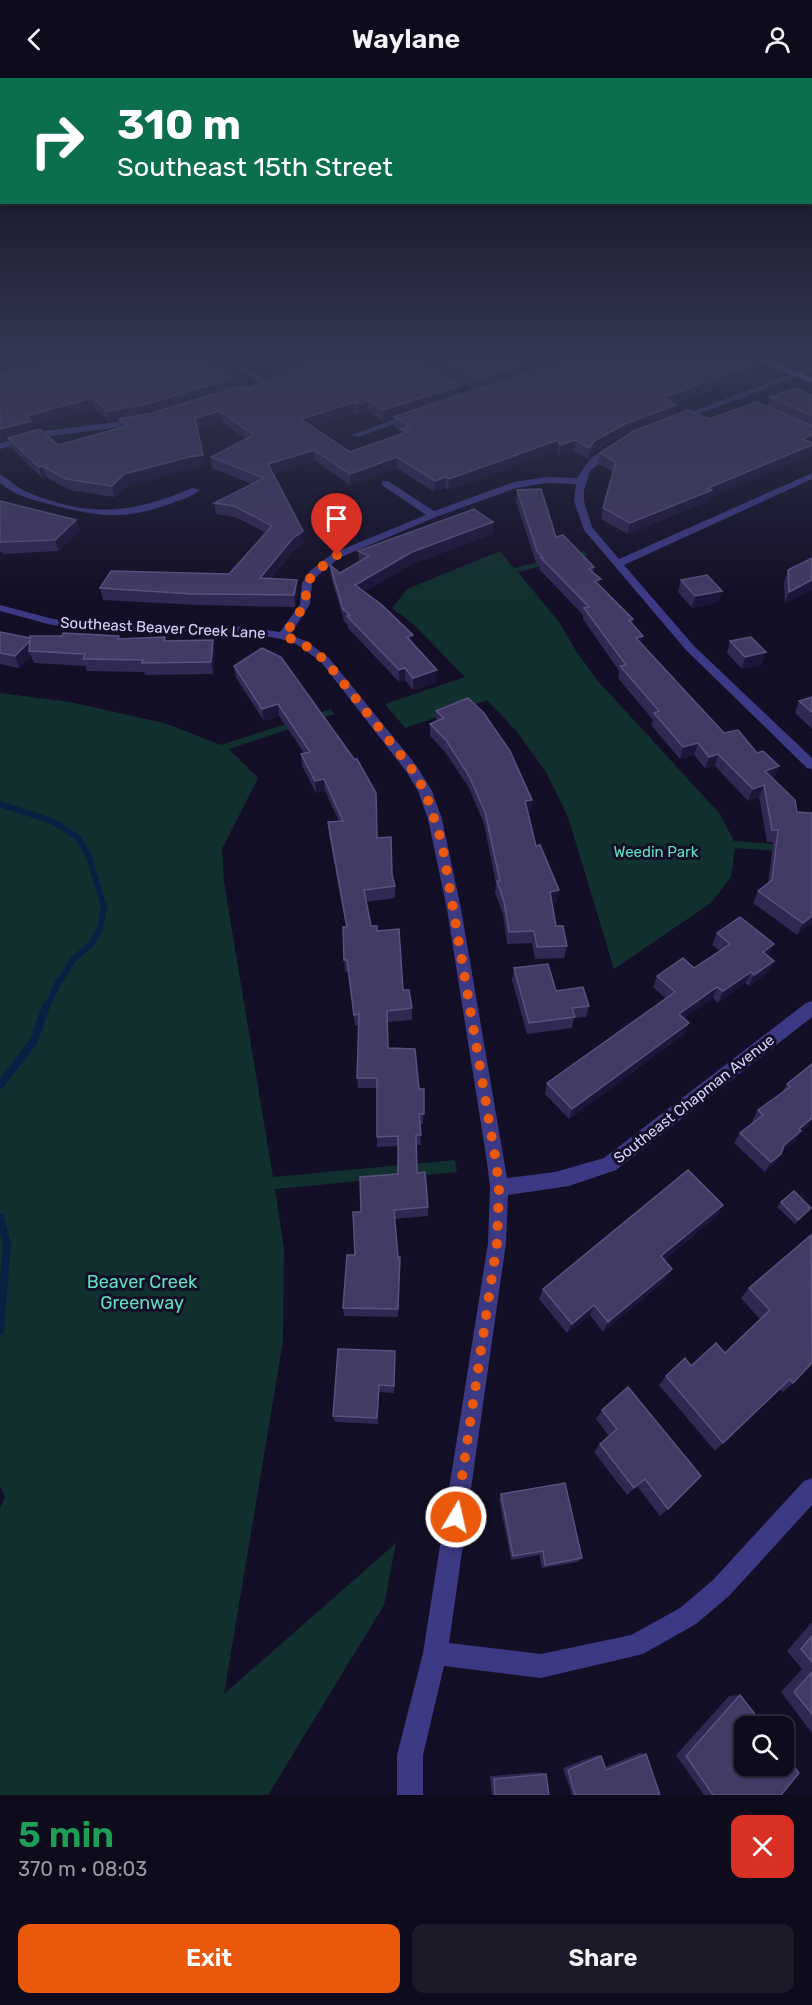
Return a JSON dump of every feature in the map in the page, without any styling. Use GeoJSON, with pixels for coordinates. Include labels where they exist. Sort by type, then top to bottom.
{"type":"FeatureCollection","features":[{"type":"Feature","properties":{"kind":"street"},"geometry":{"type":"LineString","coordinates":[[0,446],[37,436]]}},
{"type":"Feature","properties":{"kind":"street"},"geometry":{"type":"LineString","coordinates":[[629,438],[597,456],[580,481],[579,506],[587,528],[661,611],[690,648],[812,765]]}},
{"type":"Feature","properties":{"kind":"street"},"geometry":{"type":"LineString","coordinates":[[617,564],[812,476]]}},
{"type":"Feature","properties":{"kind":"street"},"geometry":{"type":"LineString","coordinates":[[0,478],[20,492],[36,499],[95,513],[117,513],[150,507],[195,490]]}},
{"type":"Feature","properties":{"kind":"street"},"geometry":{"type":"LineString","coordinates":[[284,636],[305,604],[307,583],[324,563],[351,547],[514,485],[547,480],[580,481]]}},
{"type":"Feature","properties":{"kind":"street"},"geometry":{"type":"LineString","coordinates":[[385,483],[433,515]]}},
{"type":"Feature","properties":{"kind":"street","name":"Southeast Beaver Creek Lane"},"geometry":{"type":"LineString","coordinates":[[0,608],[52,622],[77,625],[247,630],[284,636],[308,647],[325,660],[411,768],[425,791],[442,843],[499,1187],[497,1243],[435,1653],[410,1755],[410,1795]]}},
{"type":"Feature","properties":{"kind":"street","name":"Southeast Chapman Avenue"},"geometry":{"type":"LineString","coordinates":[[499,1187],[552,1183],[583,1176],[610,1164],[812,1008]]}},
{"type":"Feature","properties":{"kind":"street"},"geometry":{"type":"LineString","coordinates":[[435,1653],[542,1666],[635,1646],[688,1616],[721,1588],[812,1489]]}},
{"type":"Feature","properties":{"kind":"green space","name":"Weedin Park"},"geometry":{"type":"Polygon","coordinates":[[[500,551],[514,568],[584,551],[588,555],[518,572],[559,622],[576,651],[598,681],[720,814],[734,841],[812,847],[812,854],[735,848],[731,877],[711,903],[614,969],[568,817],[546,772],[517,732],[487,700],[405,728],[385,704],[465,677],[413,624],[392,608],[407,589],[500,551]]]}},
{"type":"Feature","properties":{"kind":"green space","name":"Beaver Creek Greenway"},"geometry":{"type":"Polygon","coordinates":[[[0,693],[70,702],[164,723],[221,745],[331,709],[334,714],[229,749],[258,778],[222,849],[224,882],[273,1177],[455,1160],[457,1172],[275,1189],[284,1249],[283,1341],[224,1694],[396,1543],[384,1605],[268,1795],[0,1795],[0,1508],[5,1497],[0,1486],[0,693]]]}},
{"type":"Feature","properties":{"kind":"building"},"geometry":{"type":"Polygon","coordinates":[[[48,436],[58,445],[90,436],[199,436],[203,455],[124,474],[112,486],[66,479],[42,466],[39,467],[8,438],[48,436]]]}},
{"type":"Feature","properties":{"kind":"building"},"geometry":{"type":"Polygon","coordinates":[[[252,436],[326,436],[350,452],[395,436],[603,436],[594,441],[590,448],[575,440],[560,445],[558,440],[449,479],[446,477],[435,481],[397,457],[350,474],[314,450],[268,464],[303,531],[293,538],[260,578],[297,580],[294,595],[194,594],[100,588],[111,571],[229,574],[272,526],[234,506],[214,503],[264,478],[211,457],[252,436]]]}},
{"type":"Feature","properties":{"kind":"building"},"geometry":{"type":"Polygon","coordinates":[[[626,436],[809,436],[802,439],[812,443],[812,445],[708,488],[712,490],[630,523],[603,508],[616,462],[600,453],[626,436]]]}},
{"type":"Feature","properties":{"kind":"building"},"geometry":{"type":"Polygon","coordinates":[[[541,489],[556,537],[563,535],[594,567],[589,569],[601,579],[595,581],[633,619],[629,620],[643,636],[636,638],[724,733],[738,730],[757,753],[763,751],[779,766],[765,771],[795,800],[797,812],[812,813],[812,916],[803,923],[758,891],[772,880],[778,830],[772,830],[764,785],[753,789],[718,754],[709,757],[698,743],[683,747],[654,713],[659,711],[620,666],[626,665],[584,608],[589,607],[541,558],[543,558],[537,551],[517,490],[541,489]]]}},
{"type":"Feature","properties":{"kind":"building"},"geometry":{"type":"Polygon","coordinates":[[[0,501],[76,520],[55,540],[0,542],[0,501]]]}},
{"type":"Feature","properties":{"kind":"building"},"geometry":{"type":"Polygon","coordinates":[[[474,509],[493,522],[412,552],[355,585],[382,605],[413,635],[407,637],[437,670],[413,678],[405,668],[399,670],[347,616],[350,615],[343,609],[330,565],[340,573],[369,556],[358,551],[474,509]]]}},
{"type":"Feature","properties":{"kind":"building"},"geometry":{"type":"Polygon","coordinates":[[[812,558],[812,580],[789,592],[788,570],[812,558]]]}},
{"type":"Feature","properties":{"kind":"building"},"geometry":{"type":"Polygon","coordinates":[[[707,575],[722,591],[695,596],[681,580],[707,575]]]}},
{"type":"Feature","properties":{"kind":"building"},"geometry":{"type":"Polygon","coordinates":[[[0,632],[30,638],[30,636],[62,636],[63,633],[119,636],[118,639],[165,637],[164,641],[213,640],[211,662],[142,663],[143,660],[83,659],[85,654],[29,651],[30,641],[15,656],[0,653],[0,632]]]}},
{"type":"Feature","properties":{"kind":"building"},"geometry":{"type":"Polygon","coordinates":[[[751,637],[766,652],[745,657],[730,641],[751,637]]]}},
{"type":"Feature","properties":{"kind":"building"},"geometry":{"type":"Polygon","coordinates":[[[262,648],[281,657],[354,759],[357,759],[376,793],[377,838],[391,837],[392,875],[395,886],[364,890],[371,926],[377,926],[377,931],[399,929],[403,990],[409,990],[412,1008],[387,1011],[388,1048],[415,1049],[419,1089],[424,1089],[424,1114],[419,1114],[421,1135],[416,1135],[417,1173],[425,1172],[428,1207],[394,1210],[398,1257],[400,1257],[398,1309],[343,1308],[347,1255],[355,1255],[353,1212],[361,1212],[360,1177],[398,1174],[398,1136],[377,1137],[377,1078],[357,1078],[359,1014],[354,1015],[347,960],[344,960],[343,927],[347,927],[328,822],[343,821],[324,779],[315,781],[301,754],[310,752],[278,704],[262,709],[234,666],[262,648]]]}},
{"type":"Feature","properties":{"kind":"building"},"geometry":{"type":"Polygon","coordinates":[[[812,697],[812,712],[799,701],[812,697]]]}},
{"type":"Feature","properties":{"kind":"building"},"geometry":{"type":"Polygon","coordinates":[[[468,698],[483,712],[510,751],[532,800],[525,801],[536,846],[540,845],[559,890],[550,892],[556,926],[563,926],[567,946],[537,947],[534,931],[509,932],[485,812],[469,776],[446,740],[430,724],[444,718],[436,711],[468,698]]]}},
{"type":"Feature","properties":{"kind":"building"},"geometry":{"type":"Polygon","coordinates":[[[740,917],[774,944],[763,952],[774,961],[754,975],[751,972],[723,991],[717,987],[679,1014],[689,1023],[572,1109],[547,1083],[675,992],[657,976],[683,958],[694,968],[730,944],[717,933],[740,917]]]}},
{"type":"Feature","properties":{"kind":"building"},"geometry":{"type":"Polygon","coordinates":[[[548,964],[556,991],[583,987],[589,1006],[572,1008],[575,1017],[529,1023],[514,968],[548,964]]]}},
{"type":"Feature","properties":{"kind":"building"},"geometry":{"type":"Polygon","coordinates":[[[812,1064],[812,1118],[784,1145],[781,1154],[771,1162],[740,1133],[763,1115],[758,1110],[790,1087],[787,1084],[812,1064]]]}},
{"type":"Feature","properties":{"kind":"building"},"geometry":{"type":"Polygon","coordinates":[[[688,1170],[723,1205],[661,1256],[672,1269],[608,1322],[594,1305],[572,1324],[543,1289],[688,1170]]]}},
{"type":"Feature","properties":{"kind":"building"},"geometry":{"type":"Polygon","coordinates":[[[794,1191],[811,1208],[798,1220],[781,1202],[794,1191]]]}},
{"type":"Feature","properties":{"kind":"building"},"geometry":{"type":"Polygon","coordinates":[[[811,1235],[812,1363],[793,1383],[790,1379],[723,1443],[666,1376],[685,1358],[691,1366],[716,1343],[725,1353],[770,1310],[749,1288],[811,1235]]]}},
{"type":"Feature","properties":{"kind":"building"},"geometry":{"type":"Polygon","coordinates":[[[338,1349],[395,1351],[394,1386],[379,1385],[377,1418],[333,1416],[338,1349]]]}},
{"type":"Feature","properties":{"kind":"building"},"geometry":{"type":"Polygon","coordinates":[[[628,1387],[701,1476],[668,1509],[645,1479],[634,1488],[600,1444],[617,1429],[602,1410],[628,1387]]]}},
{"type":"Feature","properties":{"kind":"building"},"geometry":{"type":"Polygon","coordinates":[[[565,1483],[582,1558],[545,1565],[543,1551],[513,1556],[501,1494],[565,1483]]]}},
{"type":"Feature","properties":{"kind":"building"},"geometry":{"type":"Polygon","coordinates":[[[812,1636],[812,1662],[801,1649],[812,1636]]]}},
{"type":"Feature","properties":{"kind":"building"},"geometry":{"type":"Polygon","coordinates":[[[812,1672],[812,1714],[794,1692],[812,1672]]]}},
{"type":"Feature","properties":{"kind":"building"},"geometry":{"type":"Polygon","coordinates":[[[740,1695],[756,1716],[734,1716],[734,1776],[794,1776],[794,1766],[799,1773],[781,1795],[713,1795],[686,1756],[740,1695]]]}},
{"type":"Feature","properties":{"kind":"building"},"geometry":{"type":"Polygon","coordinates":[[[646,1754],[660,1795],[575,1795],[568,1770],[601,1756],[606,1770],[646,1754]]]}},
{"type":"Feature","properties":{"kind":"building"},"geometry":{"type":"Polygon","coordinates":[[[546,1774],[549,1795],[495,1795],[494,1779],[546,1774]]]}},
{"type":"Feature","properties":{"kind":"waterway"},"geometry":{"type":"LineString","coordinates":[[0,804],[52,821],[77,837],[88,854],[104,907],[100,929],[91,944],[74,959],[58,983],[46,1008]]}},
{"type":"Feature","properties":{"kind":"waterway"},"geometry":{"type":"LineString","coordinates":[[0,1085],[34,1041],[46,1006]]}},
{"type":"Feature","properties":{"kind":"waterway"},"geometry":{"type":"LineString","coordinates":[[0,1218],[7,1244],[0,1331]]}},
{"type":"Feature","properties":{"kind":"route"},"geometry":{"type":"LineString","coordinates":[[337,555],[324,563],[307,583],[305,604],[284,636],[302,643],[325,660],[411,768],[425,791],[442,843],[496,1162],[499,1187],[497,1243],[456,1517]]}}]}
